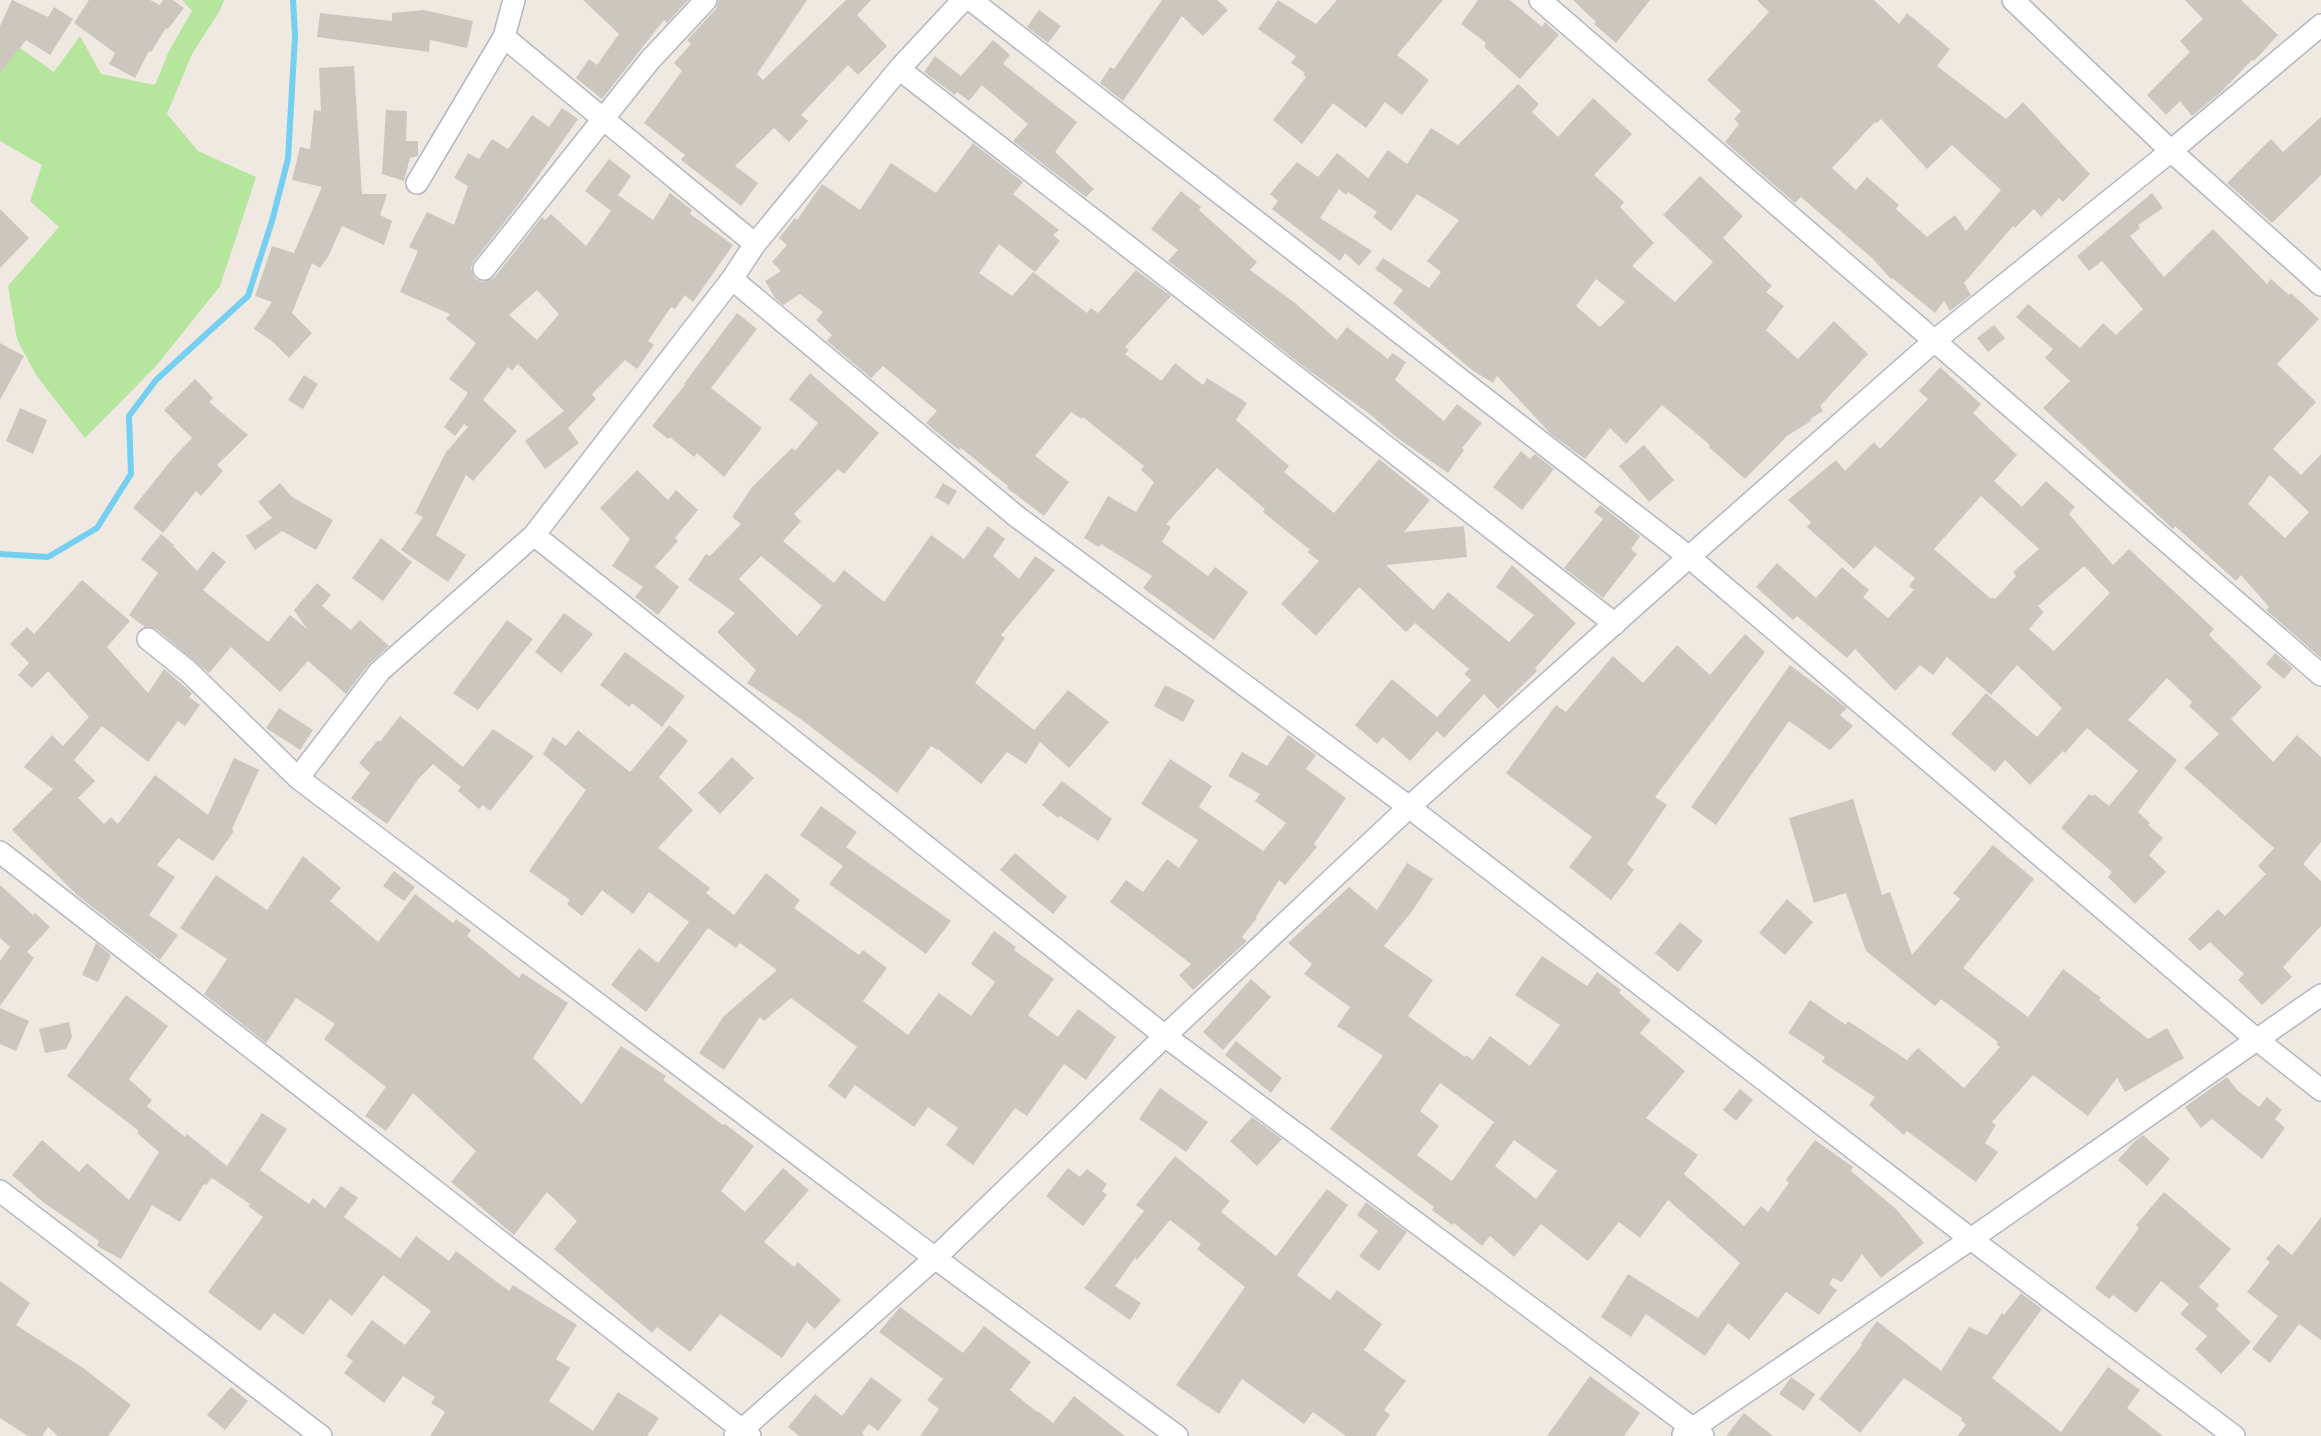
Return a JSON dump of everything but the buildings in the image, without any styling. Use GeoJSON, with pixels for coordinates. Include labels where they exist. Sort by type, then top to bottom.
{"type":"FeatureCollection","features":[{"type":"Feature","properties":{"kind":"street"},"geometry":{"type":"LineString","coordinates":[[417,183],[504,37],[514,0]]}},
{"type":"Feature","properties":{"kind":"street"},"geometry":{"type":"LineString","coordinates":[[484,269],[650,60],[706,0]]}},
{"type":"Feature","properties":{"kind":"street"},"geometry":{"type":"LineString","coordinates":[[298,778],[380,671],[534,535],[732,279],[755,244],[899,69],[963,0]]}},
{"type":"Feature","properties":{"kind":"street"},"geometry":{"type":"LineString","coordinates":[[971,0],[1689,557],[2256,1039],[2321,1090]]}},
{"type":"Feature","properties":{"kind":"street"},"geometry":{"type":"LineString","coordinates":[[1540,0],[2321,675]]}},
{"type":"Feature","properties":{"kind":"street"},"geometry":{"type":"LineString","coordinates":[[2013,0],[2171,151],[2321,285]]}},
{"type":"Feature","properties":{"kind":"street"},"geometry":{"type":"LineString","coordinates":[[0,852],[742,1434],[935,1258],[1165,1036],[1409,807],[1689,557],[1933,342],[2171,151],[2321,25]]}},
{"type":"Feature","properties":{"kind":"street"},"geometry":{"type":"LineString","coordinates":[[504,37],[755,244]]}},
{"type":"Feature","properties":{"kind":"street"},"geometry":{"type":"LineString","coordinates":[[899,69],[1615,624]]}},
{"type":"Feature","properties":{"kind":"street"},"geometry":{"type":"LineString","coordinates":[[732,279],[1016,516],[1409,807],[1971,1239],[2234,1436]]}},
{"type":"Feature","properties":{"kind":"street"},"geometry":{"type":"LineString","coordinates":[[534,535],[1165,1036],[1692,1433],[2321,995]]}},
{"type":"Feature","properties":{"kind":"street"},"geometry":{"type":"LineString","coordinates":[[148,639],[189,672],[298,778],[935,1258],[1177,1436]]}},
{"type":"Feature","properties":{"kind":"street"},"geometry":{"type":"LineString","coordinates":[[0,1191],[321,1436]]}},
{"type":"Feature","properties":{"kind":"green space"},"geometry":{"type":"Polygon","coordinates":[[[182,0],[224,0],[192,54],[167,114],[198,151],[256,177],[220,286],[157,365],[85,438],[36,375],[17,339],[8,286],[59,227],[30,201],[42,165],[0,141],[0,34],[54,72],[80,36],[101,74],[155,85],[169,51],[192,11],[182,0]]]}},
{"type":"Feature","properties":{"kind":"waterway"},"geometry":{"type":"LineString","coordinates":[[0,554],[48,557],[97,528],[131,474],[129,416],[156,380],[248,296],[288,159],[295,36],[293,0]]}}]}
